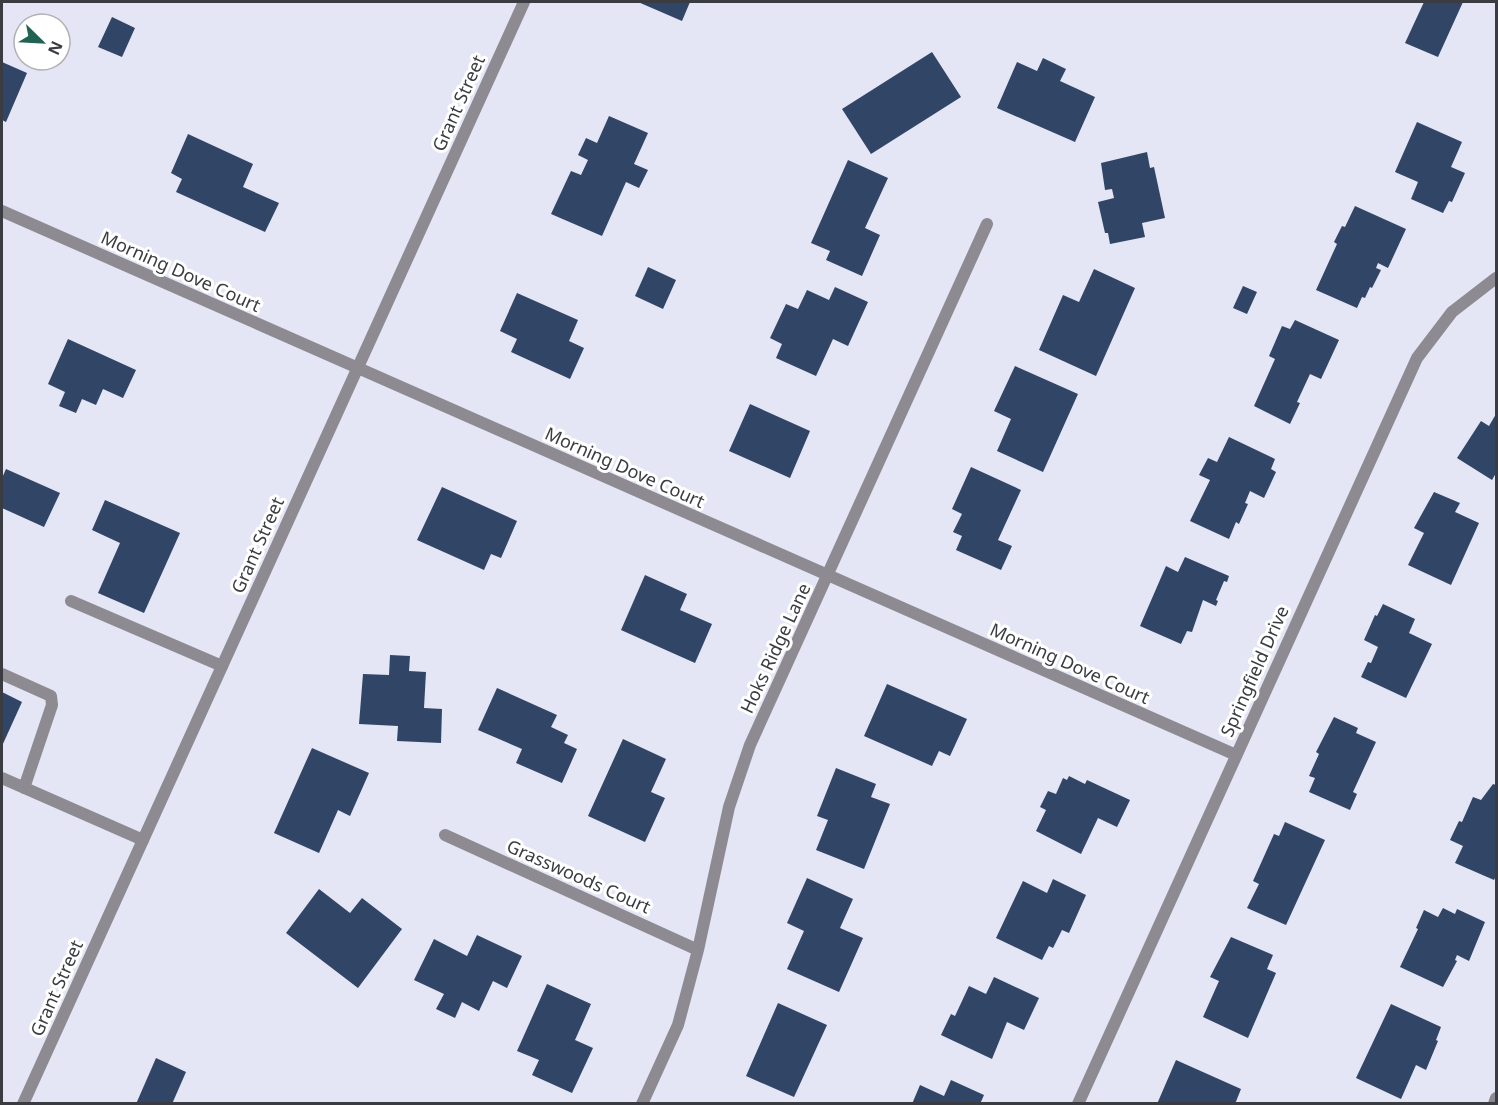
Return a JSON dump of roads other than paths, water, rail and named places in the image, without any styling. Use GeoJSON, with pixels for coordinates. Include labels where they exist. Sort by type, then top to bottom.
{"type":"FeatureCollection","features":[{"type":"Feature","properties":{"kind":"street","name":"Grant Street"},"geometry":{"type":"LineString","coordinates":[[23,1104],[524,2]]}},
{"type":"Feature","properties":{"kind":"street","name":"Morning Dove Court"},"geometry":{"type":"LineString","coordinates":[[2,211],[1236,755]]}},
{"type":"Feature","properties":{"kind":"street","name":"Hoks Ridge Lane"},"geometry":{"type":"LineString","coordinates":[[642,1104],[678,1025],[698,950],[729,807],[750,745],[987,224]]}},
{"type":"Feature","properties":{"kind":"street","name":"Springfield Drive"},"geometry":{"type":"LineString","coordinates":[[1078,1104],[1417,358],[1452,312],[1497,278]]}},
{"type":"Feature","properties":{"kind":"street"},"geometry":{"type":"LineString","coordinates":[[71,601],[222,666]]}},
{"type":"Feature","properties":{"kind":"street"},"geometry":{"type":"LineString","coordinates":[[2,674],[51,696],[52,705],[24,788]]}},
{"type":"Feature","properties":{"kind":"street"},"geometry":{"type":"LineString","coordinates":[[2,778],[143,840]]}},
{"type":"Feature","properties":{"kind":"street","name":"Grasswoods Court"},"geometry":{"type":"LineString","coordinates":[[445,836],[698,950]]}},
{"type":"Feature","properties":{"kind":"street"},"geometry":{"type":"LineString","coordinates":[[1494,1104],[1497,1098]]}}]}
